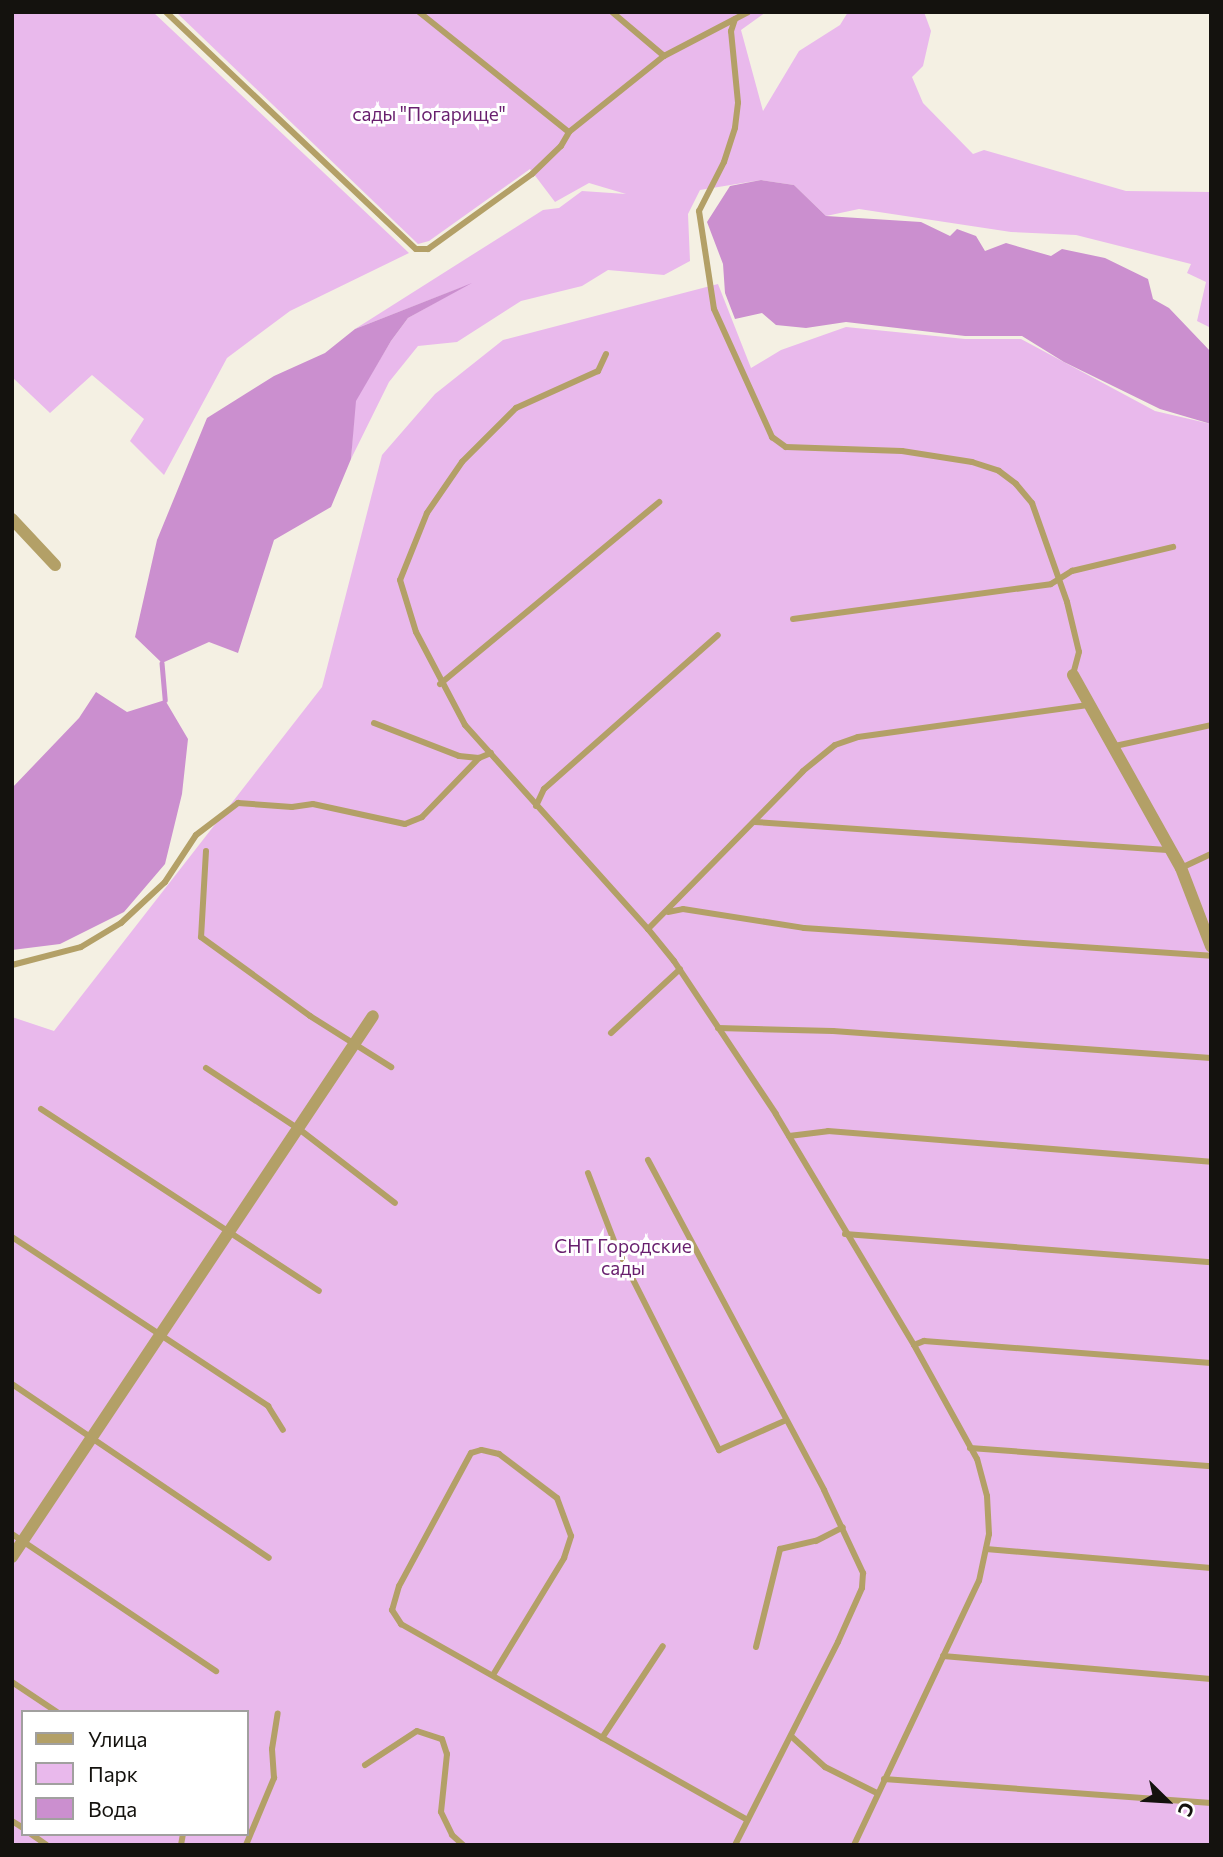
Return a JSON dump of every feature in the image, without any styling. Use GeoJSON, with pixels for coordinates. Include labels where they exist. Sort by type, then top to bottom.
{"type":"FeatureCollection","features":[{"type":"Feature","properties":{"kind":"street"},"geometry":{"type":"LineString","coordinates":[[12,519],[55,565]]}},
{"type":"Feature","properties":{"kind":"street"},"geometry":{"type":"LineString","coordinates":[[1073,675],[1181,868],[1211,946]]}},
{"type":"Feature","properties":{"kind":"street"},"geometry":{"type":"LineString","coordinates":[[12,1558],[18,1538],[94,1436],[228,1229],[299,1129],[373,1016]]}},
{"type":"Feature","properties":{"kind":"lane"},"geometry":{"type":"LineString","coordinates":[[166,12],[416,249],[428,249],[532,174],[561,146],[569,132],[664,55],[748,12]]}},
{"type":"Feature","properties":{"kind":"lane"},"geometry":{"type":"LineString","coordinates":[[419,12],[569,132]]}},
{"type":"Feature","properties":{"kind":"lane"},"geometry":{"type":"LineString","coordinates":[[612,12],[664,55]]}},
{"type":"Feature","properties":{"kind":"lane"},"geometry":{"type":"LineString","coordinates":[[735,19],[735,128],[724,162],[699,211],[714,309],[772,437],[786,447],[902,451],[972,462],[999,471],[1032,503],[1079,652],[1073,675]]}},
{"type":"Feature","properties":{"kind":"lane"},"geometry":{"type":"LineString","coordinates":[[606,354],[598,371],[516,408],[462,462],[426,513],[400,580],[416,632],[440,684],[466,725],[648,929],[680,969],[789,1136],[845,1234],[915,1345],[970,1448],[987,1496],[986,1549],[979,1581],[854,1845]]}},
{"type":"Feature","properties":{"kind":"lane"},"geometry":{"type":"LineString","coordinates":[[440,684],[659,502]]}},
{"type":"Feature","properties":{"kind":"lane"},"geometry":{"type":"LineString","coordinates":[[793,618],[1051,584],[1087,566],[1172,547]]}},
{"type":"Feature","properties":{"kind":"lane"},"geometry":{"type":"LineString","coordinates":[[536,806],[544,789],[718,635]]}},
{"type":"Feature","properties":{"kind":"lane"},"geometry":{"type":"LineString","coordinates":[[648,929],[803,771],[835,745],[858,737],[1092,705]]}},
{"type":"Feature","properties":{"kind":"lane"},"geometry":{"type":"LineString","coordinates":[[374,723],[459,756],[479,758]]}},
{"type":"Feature","properties":{"kind":"lane"},"geometry":{"type":"LineString","coordinates":[[1115,746],[1211,725]]}},
{"type":"Feature","properties":{"kind":"lane"},"geometry":{"type":"LineString","coordinates":[[12,965],[81,947],[121,923],[165,882],[196,835],[214,817],[238,803],[292,807],[313,804],[405,824],[422,817],[479,758],[491,753]]}},
{"type":"Feature","properties":{"kind":"lane"},"geometry":{"type":"LineString","coordinates":[[755,822],[1171,850]]}},
{"type":"Feature","properties":{"kind":"lane"},"geometry":{"type":"LineString","coordinates":[[206,851],[201,937],[310,1016],[391,1067]]}},
{"type":"Feature","properties":{"kind":"lane"},"geometry":{"type":"LineString","coordinates":[[1181,868],[1211,855]]}},
{"type":"Feature","properties":{"kind":"lane"},"geometry":{"type":"LineString","coordinates":[[666,912],[682,909],[831,930],[1211,956]]}},
{"type":"Feature","properties":{"kind":"lane"},"geometry":{"type":"LineString","coordinates":[[611,1033],[680,969]]}},
{"type":"Feature","properties":{"kind":"lane"},"geometry":{"type":"LineString","coordinates":[[718,1028],[833,1031],[1211,1058]]}},
{"type":"Feature","properties":{"kind":"lane"},"geometry":{"type":"LineString","coordinates":[[206,1068],[299,1129],[395,1203]]}},
{"type":"Feature","properties":{"kind":"lane"},"geometry":{"type":"LineString","coordinates":[[41,1109],[319,1291]]}},
{"type":"Feature","properties":{"kind":"lane"},"geometry":{"type":"LineString","coordinates":[[789,1136],[828,1131],[1211,1162]]}},
{"type":"Feature","properties":{"kind":"lane"},"geometry":{"type":"LineString","coordinates":[[648,1160],[843,1527],[863,1573],[862,1588],[735,1845]]}},
{"type":"Feature","properties":{"kind":"lane"},"geometry":{"type":"LineString","coordinates":[[588,1174],[616,1246],[719,1450],[785,1421]]}},
{"type":"Feature","properties":{"kind":"lane"},"geometry":{"type":"LineString","coordinates":[[845,1234],[1211,1262]]}},
{"type":"Feature","properties":{"kind":"lane"},"geometry":{"type":"LineString","coordinates":[[12,1237],[268,1406],[283,1430]]}},
{"type":"Feature","properties":{"kind":"lane"},"geometry":{"type":"LineString","coordinates":[[915,1345],[924,1341],[1211,1363]]}},
{"type":"Feature","properties":{"kind":"lane"},"geometry":{"type":"LineString","coordinates":[[12,1384],[94,1436],[269,1558]]}},
{"type":"Feature","properties":{"kind":"lane"},"geometry":{"type":"LineString","coordinates":[[970,1448],[1211,1466]]}},
{"type":"Feature","properties":{"kind":"lane"},"geometry":{"type":"LineString","coordinates":[[493,1675],[564,1559],[571,1536],[557,1498],[499,1454],[481,1450],[471,1453],[399,1586],[392,1610],[401,1624],[747,1820]]}},
{"type":"Feature","properties":{"kind":"lane"},"geometry":{"type":"LineString","coordinates":[[756,1647],[780,1549],[816,1541],[843,1527]]}},
{"type":"Feature","properties":{"kind":"lane"},"geometry":{"type":"LineString","coordinates":[[18,1538],[216,1671]]}},
{"type":"Feature","properties":{"kind":"lane"},"geometry":{"type":"LineString","coordinates":[[986,1549],[1211,1568]]}},
{"type":"Feature","properties":{"kind":"lane"},"geometry":{"type":"LineString","coordinates":[[602,1738],[663,1646]]}},
{"type":"Feature","properties":{"kind":"lane"},"geometry":{"type":"LineString","coordinates":[[943,1656],[1211,1679]]}},
{"type":"Feature","properties":{"kind":"lane"},"geometry":{"type":"LineString","coordinates":[[12,1682],[54,1710]]}},
{"type":"Feature","properties":{"kind":"lane"},"geometry":{"type":"LineString","coordinates":[[246,1845],[274,1778],[272,1749],[278,1713]]}},
{"type":"Feature","properties":{"kind":"lane"},"geometry":{"type":"LineString","coordinates":[[365,1765],[417,1731],[442,1739],[447,1754],[441,1812],[452,1835],[463,1845]]}},
{"type":"Feature","properties":{"kind":"lane"},"geometry":{"type":"LineString","coordinates":[[791,1736],[824,1767],[877,1793]]}},
{"type":"Feature","properties":{"kind":"lane"},"geometry":{"type":"LineString","coordinates":[[884,1779],[1211,1803]]}},
{"type":"Feature","properties":{"kind":"green space"},"geometry":{"type":"Polygon","coordinates":[[[12,12],[153,12],[409,253],[290,311],[227,358],[164,475],[130,441],[144,419],[92,375],[50,413],[12,377],[12,12]]]}},
{"type":"Feature","properties":{"kind":"green space","name":"сады \"Погарище\""},"geometry":{"type":"Polygon","coordinates":[[[176,12],[766,12],[741,30],[763,111],[799,51],[840,25],[848,12],[924,12],[931,31],[923,66],[912,77],[923,103],[973,154],[984,150],[1126,191],[1211,192],[1211,328],[1197,321],[1206,282],[1187,273],[1191,264],[1076,235],[1011,232],[859,209],[826,216],[794,185],[761,180],[700,190],[688,214],[690,261],[664,275],[608,270],[582,286],[521,301],[457,342],[418,346],[389,382],[351,459],[355,401],[391,341],[408,318],[465,286],[355,329],[543,210],[559,208],[582,191],[626,194],[589,183],[555,202],[530,169],[429,241],[418,244],[176,12]]]}},
{"type":"Feature","properties":{"kind":"green space","name":"СНТ Городские сады"},"geometry":{"type":"Polygon","coordinates":[[[718,284],[751,368],[781,350],[846,327],[965,339],[1021,339],[1155,411],[1211,424],[1211,1845],[12,1845],[12,1017],[54,1031],[322,687],[382,455],[435,394],[503,340],[718,284]]]}},
{"type":"Feature","properties":{"kind":"water"},"geometry":{"type":"Polygon","coordinates":[[[761,180],[794,185],[826,216],[921,222],[950,236],[957,229],[976,236],[985,251],[1006,243],[1051,256],[1062,249],[1105,258],[1148,279],[1153,299],[1169,308],[1211,352],[1211,424],[1160,409],[1064,362],[1022,336],[965,336],[846,322],[806,328],[776,325],[762,313],[735,319],[725,293],[723,264],[707,222],[730,186],[761,180]]]}},
{"type":"Feature","properties":{"kind":"water"},"geometry":{"type":"Polygon","coordinates":[[[472,283],[408,318],[391,341],[356,401],[351,459],[331,507],[274,540],[238,653],[209,642],[162,663],[135,637],[157,540],[207,418],[274,376],[325,353],[355,329],[472,283]]]}},
{"type":"Feature","properties":{"kind":"water"},"geometry":{"type":"Polygon","coordinates":[[[96,692],[127,712],[165,700],[188,739],[182,794],[165,864],[124,912],[60,944],[12,950],[12,788],[79,718],[96,692]]]}},
{"type":"Feature","properties":{"kind":"waterway"},"geometry":{"type":"LineString","coordinates":[[162,663],[165,700]]}}]}
